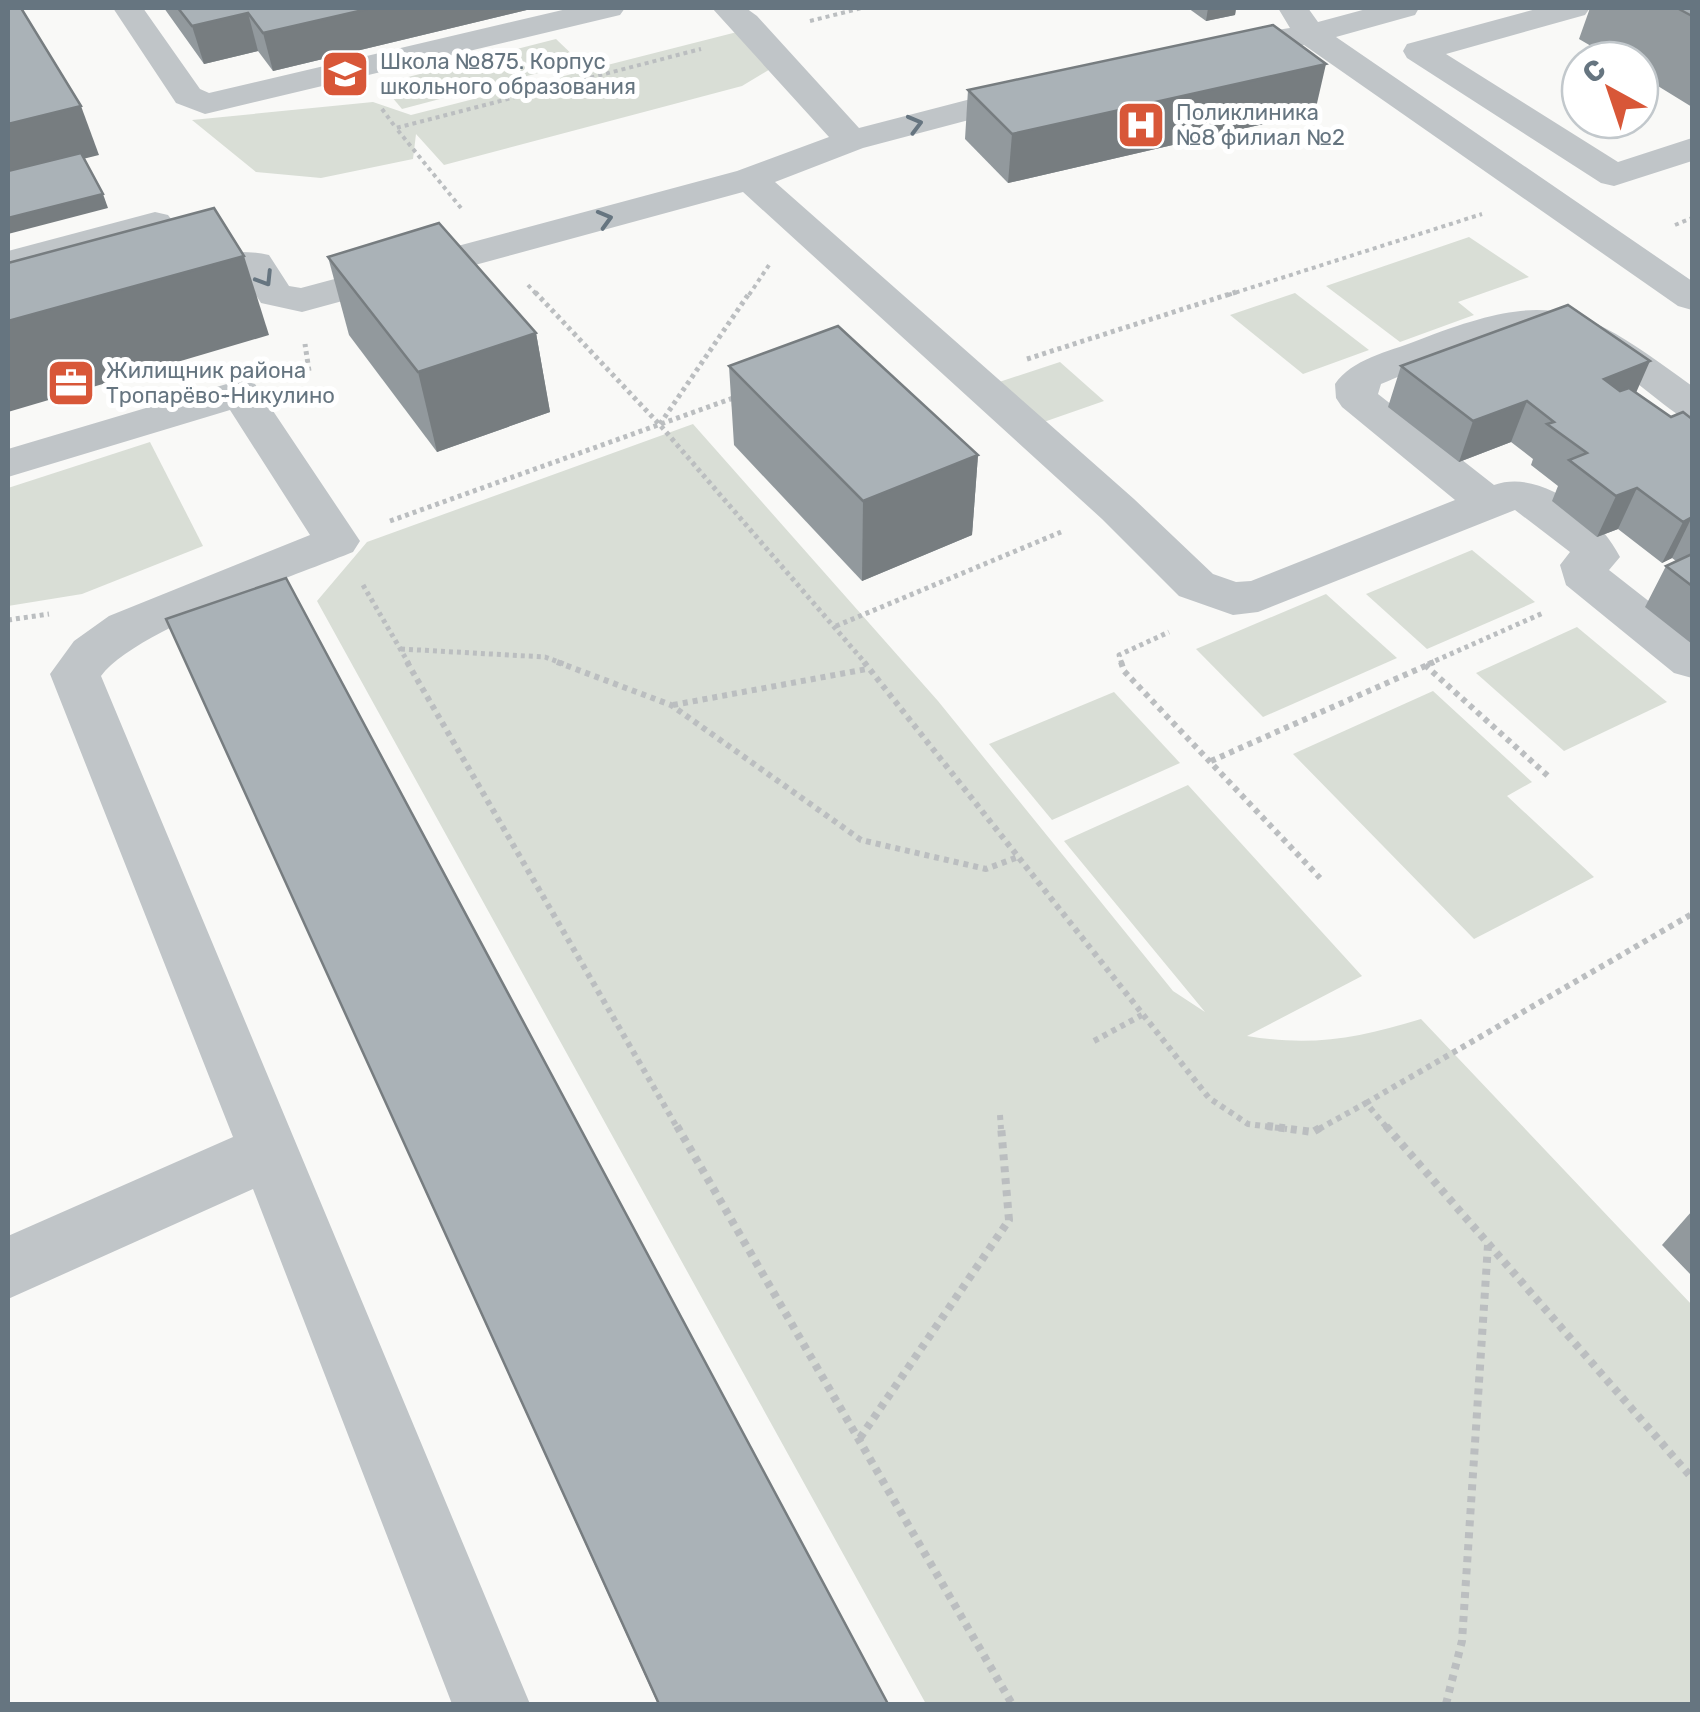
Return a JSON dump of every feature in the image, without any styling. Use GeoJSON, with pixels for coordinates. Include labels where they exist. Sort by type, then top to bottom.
{"type":"FeatureCollection","features":[{"type":"Feature","properties":{"kind":"lane"},"geometry":{"type":"LineString","coordinates":[[128,8],[188,96],[205,104],[608,8]]}},
{"type":"Feature","properties":{"kind":"lane"},"geometry":{"type":"LineString","coordinates":[[727,8],[851,141]]}},
{"type":"Feature","properties":{"kind":"lane"},"geometry":{"type":"LineString","coordinates":[[1182,54],[1290,16],[1404,8]]}},
{"type":"Feature","properties":{"kind":"lane"},"geometry":{"type":"LineString","coordinates":[[1574,8],[1420,51],[1614,175],[1692,148]]}},
{"type":"Feature","properties":{"kind":"lane"},"geometry":{"type":"LineString","coordinates":[[1290,16],[1614,249],[1692,298]]}},
{"type":"Feature","properties":{"kind":"lane"},"geometry":{"type":"LineString","coordinates":[[134,284],[188,269],[255,263],[275,295],[302,300],[741,181],[851,141],[1074,82]]}},
{"type":"Feature","properties":{"kind":"lane"},"geometry":{"type":"LineString","coordinates":[[1427,112],[1493,99]]}},
{"type":"Feature","properties":{"kind":"lane"},"geometry":{"type":"LineString","coordinates":[[741,181],[798,222],[1118,509],[1196,585],[1233,599],[1258,596],[1507,493],[1531,498],[1597,550],[1597,557],[1581,568],[1600,588],[1692,661]]}},
{"type":"Feature","properties":{"kind":"lane"},"geometry":{"type":"LineString","coordinates":[[8,264],[155,223]]}},
{"type":"Feature","properties":{"kind":"lane"},"geometry":{"type":"LineString","coordinates":[[1486,502],[1357,398],[1356,384],[1366,375],[1519,320],[1551,319],[1581,330],[1692,405]]}},
{"type":"Feature","properties":{"kind":"lane"},"geometry":{"type":"LineString","coordinates":[[8,463],[240,393],[337,540],[126,628],[91,652],[75,674],[491,1704]]}},
{"type":"Feature","properties":{"kind":"lane"},"geometry":{"type":"LineString","coordinates":[[8,1268],[270,1152]]}},
{"type":"Feature","properties":{"kind":"path"},"geometry":{"type":"LineString","coordinates":[[756,35],[396,128],[494,250],[660,425],[836,626],[1209,1098],[1248,1124],[1313,1132],[1692,914]]}},
{"type":"Feature","properties":{"kind":"path"},"geometry":{"type":"LineString","coordinates":[[970,379],[1541,195]]}},
{"type":"Feature","properties":{"kind":"path"},"geometry":{"type":"LineString","coordinates":[[660,425],[798,222]]}},
{"type":"Feature","properties":{"kind":"path"},"geometry":{"type":"LineString","coordinates":[[240,393],[308,371],[302,300]]}},
{"type":"Feature","properties":{"kind":"path"},"geometry":{"type":"LineString","coordinates":[[752,392],[337,540],[1012,1704]]}},
{"type":"Feature","properties":{"kind":"path"},"geometry":{"type":"LineString","coordinates":[[836,626],[1118,509]]}},
{"type":"Feature","properties":{"kind":"path"},"geometry":{"type":"LineString","coordinates":[[1211,761],[1600,588]]}},
{"type":"Feature","properties":{"kind":"path"},"geometry":{"type":"LineString","coordinates":[[1258,596],[1119,655],[1124,672],[1320,878]]}},
{"type":"Feature","properties":{"kind":"path"},"geometry":{"type":"LineString","coordinates":[[8,620],[58,612]]}},
{"type":"Feature","properties":{"kind":"path"},"geometry":{"type":"LineString","coordinates":[[400,649],[545,657],[671,705],[861,840],[986,869],[1018,857]]}},
{"type":"Feature","properties":{"kind":"path"},"geometry":{"type":"LineString","coordinates":[[1425,665],[1548,776]]}},
{"type":"Feature","properties":{"kind":"path"},"geometry":{"type":"LineString","coordinates":[[671,705],[867,670]]}},
{"type":"Feature","properties":{"kind":"path"},"geometry":{"type":"LineString","coordinates":[[1094,1041],[1142,1015]]}},
{"type":"Feature","properties":{"kind":"path"},"geometry":{"type":"LineString","coordinates":[[1366,1103],[1692,1478]]}},
{"type":"Feature","properties":{"kind":"path"},"geometry":{"type":"LineString","coordinates":[[860,1438],[1009,1220],[1000,1115]]}},
{"type":"Feature","properties":{"kind":"path"},"geometry":{"type":"LineString","coordinates":[[1446,1704],[1462,1641],[1488,1244]]}},
{"type":"Feature","properties":{"kind":"shaded area"},"geometry":{"type":"Polygon","coordinates":[[[741,31],[772,68],[742,86],[444,165],[416,134],[413,159],[321,178],[256,172],[192,120],[373,102],[411,115],[741,31]]]}},
{"type":"Feature","properties":{"kind":"shaded area"},"geometry":{"type":"Polygon","coordinates":[[[556,39],[580,62],[402,109],[381,84],[556,39]]]}},
{"type":"Feature","properties":{"kind":"shaded area"},"geometry":{"type":"Polygon","coordinates":[[[1469,237],[1529,277],[1458,302],[1474,315],[1400,342],[1326,286],[1469,237]]]}},
{"type":"Feature","properties":{"kind":"shaded area"},"geometry":{"type":"Polygon","coordinates":[[[1295,293],[1369,350],[1303,374],[1230,315],[1295,293]]]}},
{"type":"Feature","properties":{"kind":"shaded area"},"geometry":{"type":"Polygon","coordinates":[[[1060,362],[1104,401],[1038,424],[996,383],[1060,362]]]}},
{"type":"Feature","properties":{"kind":"shaded area"},"geometry":{"type":"Polygon","coordinates":[[[693,424],[938,701],[1173,991],[1205,1012],[1064,841],[1188,785],[1362,976],[1247,1036],[1293,1041],[1335,1039],[1421,1019],[1692,1305],[1692,1704],[926,1704],[317,601],[367,542],[693,424]]]}},
{"type":"Feature","properties":{"kind":"shaded area"},"geometry":{"type":"Polygon","coordinates":[[[150,442],[203,546],[82,594],[8,606],[8,488],[150,442]]]}},
{"type":"Feature","properties":{"kind":"shaded area"},"geometry":{"type":"Polygon","coordinates":[[[1472,550],[1535,602],[1427,649],[1366,594],[1472,550]]]}},
{"type":"Feature","properties":{"kind":"shaded area"},"geometry":{"type":"Polygon","coordinates":[[[1326,594],[1397,658],[1263,717],[1196,649],[1326,594]]]}},
{"type":"Feature","properties":{"kind":"shaded area"},"geometry":{"type":"Polygon","coordinates":[[[1577,627],[1667,702],[1564,751],[1476,673],[1577,627]]]}},
{"type":"Feature","properties":{"kind":"shaded area"},"geometry":{"type":"Polygon","coordinates":[[[1433,691],[1532,782],[1507,796],[1594,877],[1474,939],[1293,754],[1433,691]]]}},
{"type":"Feature","properties":{"kind":"shaded area"},"geometry":{"type":"Polygon","coordinates":[[[1114,692],[1180,763],[1052,820],[989,744],[1114,692]]]}},
{"type":"Feature","properties":{"kind":"building"},"geometry":{"type":"Polygon","coordinates":[[[8,8],[21,8],[81,106],[8,124],[8,8]]]}},
{"type":"Feature","properties":{"kind":"building"},"geometry":{"type":"Polygon","coordinates":[[[178,8],[372,8],[263,33],[248,13],[192,26],[178,8]]]}},
{"type":"Feature","properties":{"kind":"building"},"geometry":{"type":"Polygon","coordinates":[[[1273,25],[1326,64],[1012,134],[968,90],[1273,25]]]}},
{"type":"Feature","properties":{"kind":"building"},"geometry":{"type":"Polygon","coordinates":[[[81,153],[103,194],[8,218],[8,171],[81,153]]]}},
{"type":"Feature","properties":{"kind":"building"},"geometry":{"type":"Polygon","coordinates":[[[214,208],[244,256],[8,321],[8,263],[214,208]]]}},
{"type":"Feature","properties":{"kind":"building"},"geometry":{"type":"Polygon","coordinates":[[[439,223],[536,333],[418,372],[328,257],[439,223]]]}},
{"type":"Feature","properties":{"kind":"building"},"geometry":{"type":"Polygon","coordinates":[[[1568,305],[1650,361],[1604,379],[1620,391],[1629,388],[1671,417],[1683,412],[1692,419],[1692,517],[1683,522],[1637,488],[1616,496],[1569,460],[1587,453],[1547,424],[1554,422],[1527,401],[1473,421],[1401,366],[1568,305]]]}},
{"type":"Feature","properties":{"kind":"building"},"geometry":{"type":"Polygon","coordinates":[[[838,326],[978,455],[863,501],[729,366],[838,326]]]}},
{"type":"Feature","properties":{"kind":"building"},"geometry":{"type":"Polygon","coordinates":[[[1692,554],[1692,586],[1666,566],[1692,554]]]}},
{"type":"Feature","properties":{"kind":"building"},"geometry":{"type":"Polygon","coordinates":[[[286,578],[888,1704],[659,1704],[166,619],[286,578]]]}},
{"type":"Feature","properties":{"kind":"place","name":"Школа №875. Корпус школьного образования"},"geometry":{"type":"Point","coordinates":[345,74]}},
{"type":"Feature","properties":{"kind":"place","name":"Поликлиника №8 филиал №2"},"geometry":{"type":"Point","coordinates":[1141,125]}},
{"type":"Feature","properties":{"kind":"place","name":"Жилищник района Тропарёво-Никулино"},"geometry":{"type":"Point","coordinates":[71,383]}}]}
